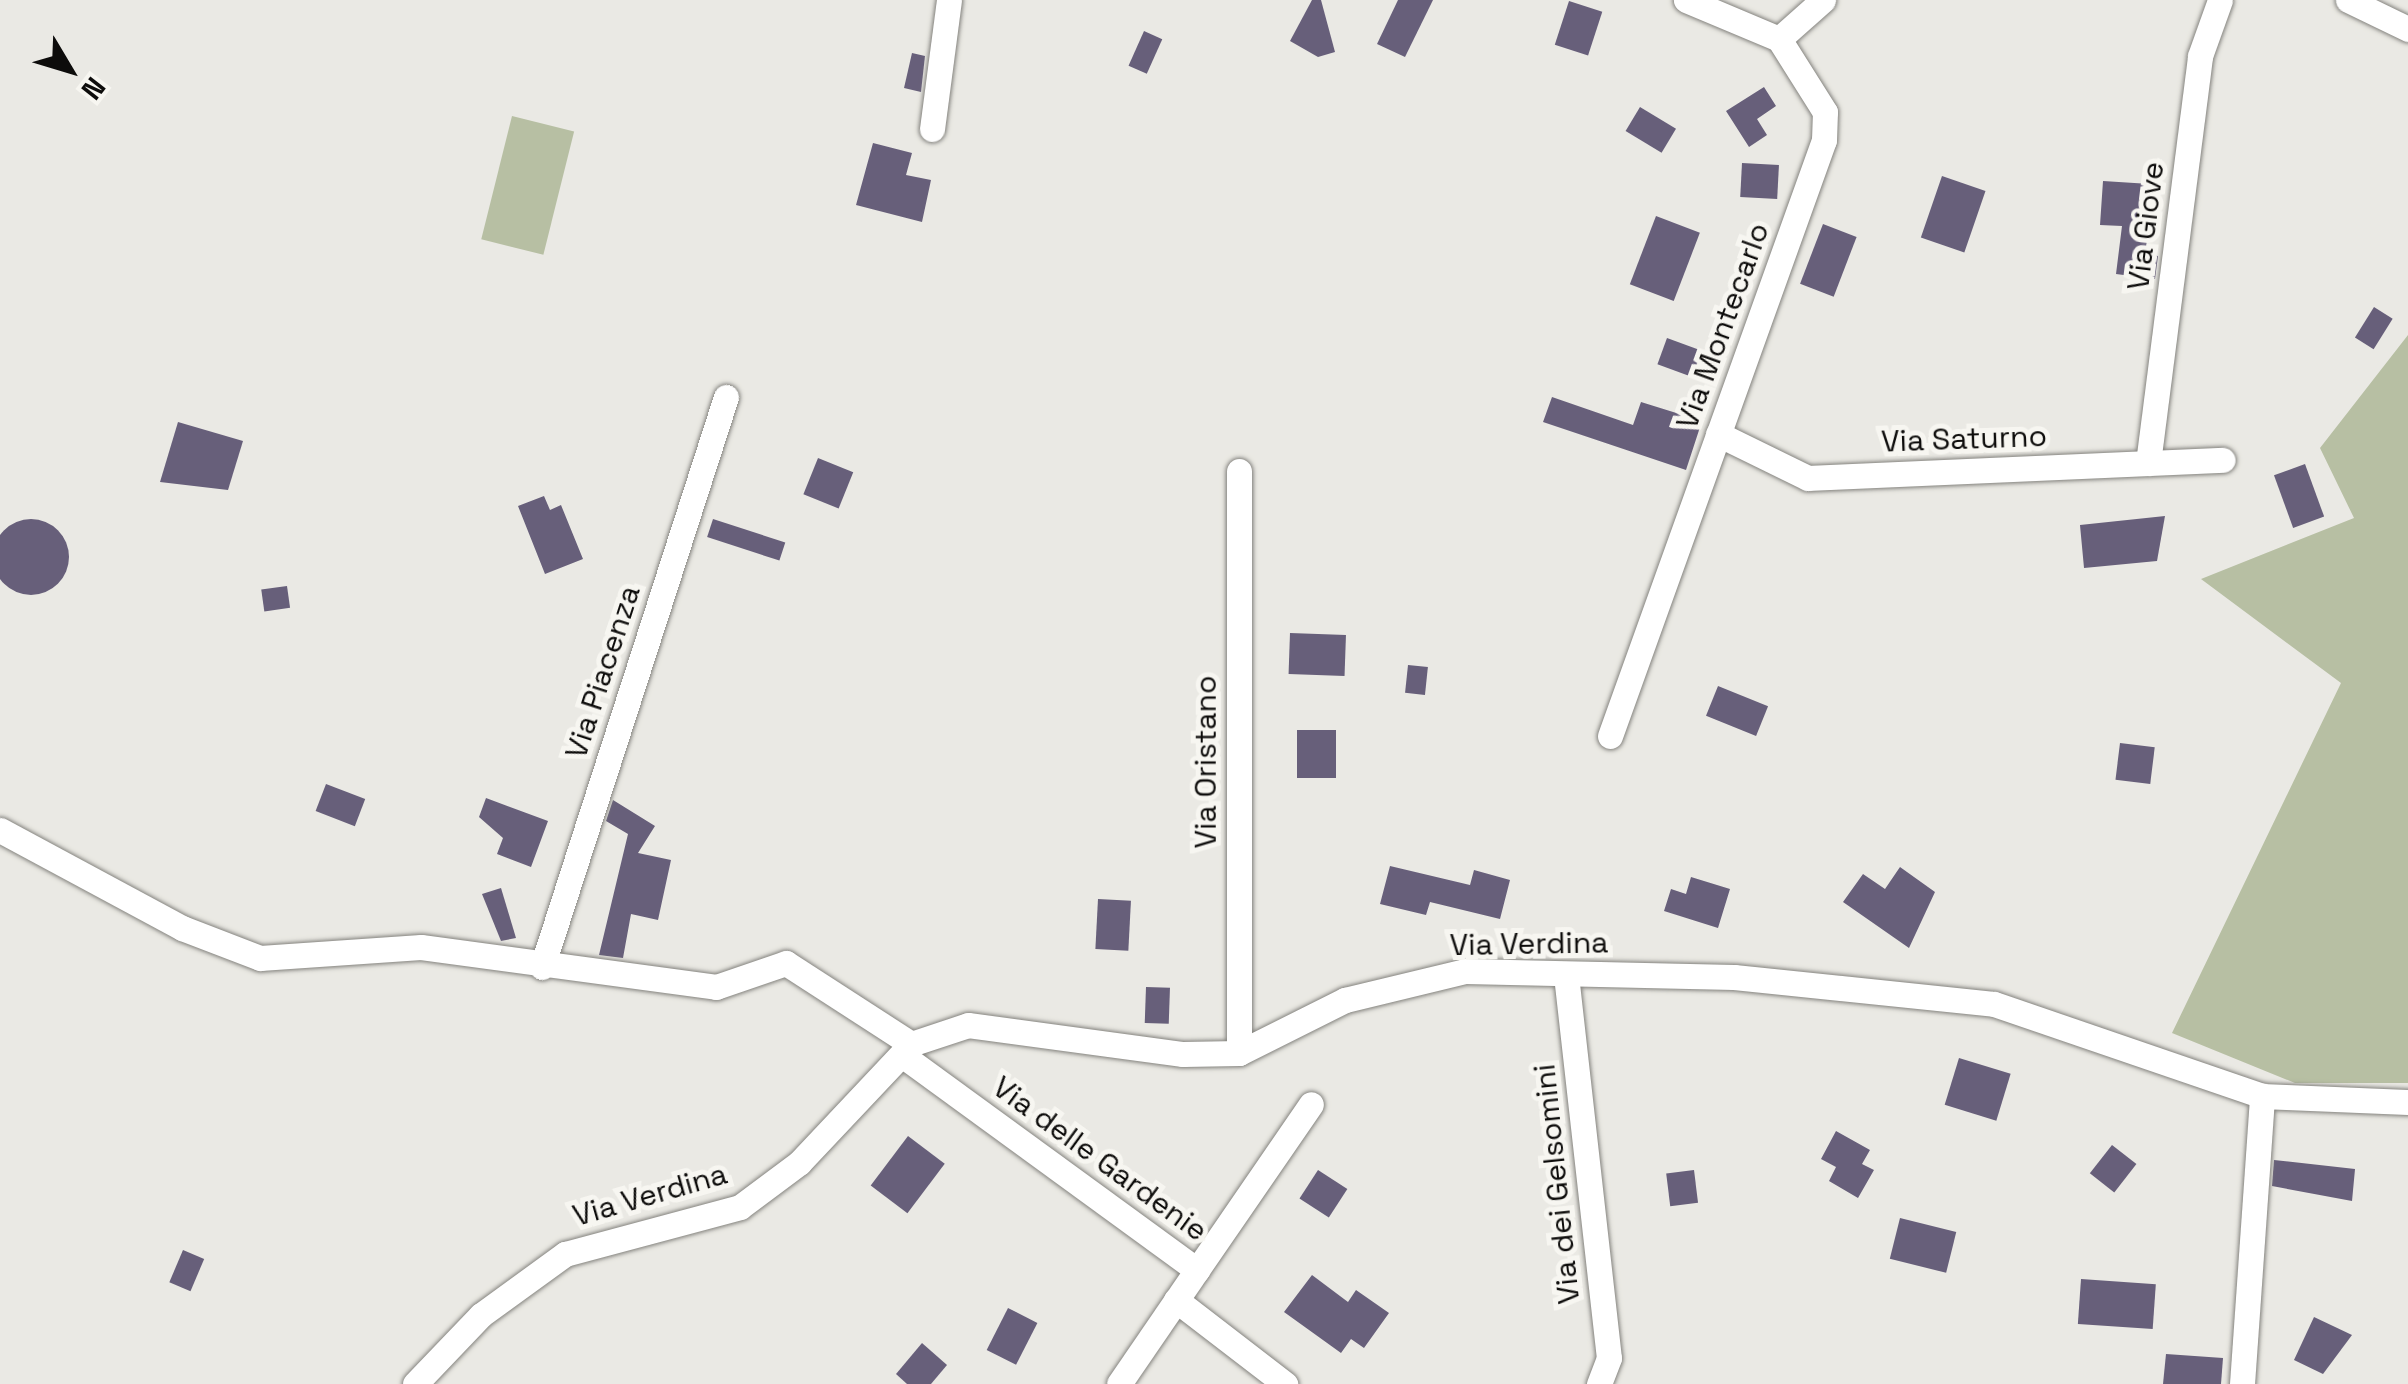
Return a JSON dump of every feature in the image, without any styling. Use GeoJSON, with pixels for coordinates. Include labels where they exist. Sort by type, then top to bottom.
{"type":"FeatureCollection","features":[{"type":"Feature","properties":{"kind":"street"},"geometry":{"type":"LineString","coordinates":[[932,129],[949,0]]}},
{"type":"Feature","properties":{"kind":"street"},"geometry":{"type":"LineString","coordinates":[[1686,0],[1779,39],[1823,0]]}},
{"type":"Feature","properties":{"kind":"street","name":"Via Giove"},"geometry":{"type":"LineString","coordinates":[[2148,464],[2200,56],[2220,0]]}},
{"type":"Feature","properties":{"kind":"street"},"geometry":{"type":"LineString","coordinates":[[2348,0],[2378,7],[2408,29]]}},
{"type":"Feature","properties":{"kind":"street","name":"Via Montecarlo"},"geometry":{"type":"LineString","coordinates":[[1610,736],[1824,140],[1825,112],[1779,39]]}},
{"type":"Feature","properties":{"kind":"street","name":"Via Piacenza"},"geometry":{"type":"LineString","coordinates":[[542,967],[726,397]]}},
{"type":"Feature","properties":{"kind":"street","name":"Via Saturno"},"geometry":{"type":"LineString","coordinates":[[1718,434],[1808,478],[2224,460]]}},
{"type":"Feature","properties":{"kind":"street","name":"Via Oristano"},"geometry":{"type":"LineString","coordinates":[[1239,472],[1239,1052]]}},
{"type":"Feature","properties":{"kind":"street"},"geometry":{"type":"LineString","coordinates":[[0,830],[182,928],[260,958],[420,947],[542,967]]}},
{"type":"Feature","properties":{"kind":"street","name":"Via delle Gardenie"},"geometry":{"type":"LineString","coordinates":[[542,967],[716,987],[786,963],[1198,1270],[1119,1384]]}},
{"type":"Feature","properties":{"kind":"street","name":"Via Verdina"},"geometry":{"type":"LineString","coordinates":[[414,1384],[481,1315],[565,1254],[740,1207],[800,1163],[906,1050],[968,1025],[1184,1054],[1239,1052],[1345,1000],[1465,971],[1734,978],[1994,1004],[2262,1096],[2408,1102]]}},
{"type":"Feature","properties":{"kind":"street","name":"Via dei Gelsomini"},"geometry":{"type":"LineString","coordinates":[[1566,975],[1609,1358],[1599,1384]]}},
{"type":"Feature","properties":{"kind":"street"},"geometry":{"type":"LineString","coordinates":[[2242,1384],[2262,1096]]}},
{"type":"Feature","properties":{"kind":"street"},"geometry":{"type":"LineString","coordinates":[[1198,1270],[1311,1104]]}},
{"type":"Feature","properties":{"kind":"street"},"geometry":{"type":"LineString","coordinates":[[1176,1300],[1285,1384]]}},
{"type":"Feature","properties":{"kind":"green space"},"geometry":{"type":"Polygon","coordinates":[[[512,116],[574,131],[543,255],[481,239],[512,116]]]}},
{"type":"Feature","properties":{"kind":"green space"},"geometry":{"type":"Polygon","coordinates":[[[2408,335],[2408,1083],[2295,1083],[2172,1033],[2341,683],[2201,579],[2354,518],[2320,448],[2408,335]]]}},
{"type":"Feature","properties":{"kind":"building"},"geometry":{"type":"Polygon","coordinates":[[[1312,0],[1321,0],[1335,52],[1318,57],[1290,41],[1312,0]]]}},
{"type":"Feature","properties":{"kind":"building"},"geometry":{"type":"Polygon","coordinates":[[[1398,0],[1433,0],[1405,57],[1377,44],[1398,0]]]}},
{"type":"Feature","properties":{"kind":"building"},"geometry":{"type":"Polygon","coordinates":[[[1569,1],[1602,12],[1588,56],[1555,45],[1569,1]]]}},
{"type":"Feature","properties":{"kind":"building"},"geometry":{"type":"Polygon","coordinates":[[[1144,31],[1162,39],[1147,74],[1129,66],[1144,31]]]}},
{"type":"Feature","properties":{"kind":"building"},"geometry":{"type":"Polygon","coordinates":[[[912,53],[925,56],[921,92],[904,88],[912,53]]]}},
{"type":"Feature","properties":{"kind":"building"},"geometry":{"type":"Polygon","coordinates":[[[1764,87],[1776,106],[1757,119],[1767,135],[1749,147],[1726,111],[1764,87]]]}},
{"type":"Feature","properties":{"kind":"building"},"geometry":{"type":"Polygon","coordinates":[[[1640,107],[1676,129],[1662,153],[1626,131],[1640,107]]]}},
{"type":"Feature","properties":{"kind":"building"},"geometry":{"type":"Polygon","coordinates":[[[873,143],[912,153],[906,175],[931,180],[922,222],[856,205],[873,143]]]}},
{"type":"Feature","properties":{"kind":"building"},"geometry":{"type":"Polygon","coordinates":[[[1742,163],[1779,165],[1777,199],[1740,197],[1742,163]]]}},
{"type":"Feature","properties":{"kind":"building"},"geometry":{"type":"Polygon","coordinates":[[[1942,176],[1985,191],[1964,252],[1921,237],[1942,176]]]}},
{"type":"Feature","properties":{"kind":"building"},"geometry":{"type":"Polygon","coordinates":[[[2103,181],[2150,184],[2146,254],[2158,256],[2155,279],[2116,274],[2122,226],[2100,225],[2103,181]]]}},
{"type":"Feature","properties":{"kind":"building"},"geometry":{"type":"Polygon","coordinates":[[[1656,216],[1700,233],[1674,301],[1630,284],[1656,216]]]}},
{"type":"Feature","properties":{"kind":"building"},"geometry":{"type":"Polygon","coordinates":[[[1823,224],[1857,237],[1834,297],[1800,284],[1823,224]]]}},
{"type":"Feature","properties":{"kind":"building"},"geometry":{"type":"Polygon","coordinates":[[[2374,307],[2393,319],[2374,349],[2355,338],[2374,307]]]}},
{"type":"Feature","properties":{"kind":"building"},"geometry":{"type":"Polygon","coordinates":[[[1667,338],[1702,351],[1692,377],[1657,364],[1667,338]]]}},
{"type":"Feature","properties":{"kind":"building"},"geometry":{"type":"Polygon","coordinates":[[[1552,397],[1633,425],[1641,402],[1702,421],[1686,470],[1543,422],[1552,397]]]}},
{"type":"Feature","properties":{"kind":"building"},"geometry":{"type":"Polygon","coordinates":[[[178,422],[243,441],[228,490],[160,482],[178,422]]]}},
{"type":"Feature","properties":{"kind":"building"},"geometry":{"type":"Polygon","coordinates":[[[818,458],[853,472],[839,508],[803,494],[818,458]]]}},
{"type":"Feature","properties":{"kind":"building"},"geometry":{"type":"Polygon","coordinates":[[[2305,464],[2324,517],[2293,528],[2274,475],[2305,464]]]}},
{"type":"Feature","properties":{"kind":"building"},"geometry":{"type":"Polygon","coordinates":[[[544,496],[550,510],[561,505],[583,559],[545,574],[518,506],[544,496]]]}},
{"type":"Feature","properties":{"kind":"building"},"geometry":{"type":"Polygon","coordinates":[[[2165,516],[2157,561],[2084,568],[2080,525],[2165,516]]]}},
{"type":"Feature","properties":{"kind":"building"},"geometry":{"type":"Polygon","coordinates":[[[31,519],[58,530],[69,557],[58,584],[31,595],[4,584],[-7,557],[4,530],[31,519]]]}},
{"type":"Feature","properties":{"kind":"building"},"geometry":{"type":"Polygon","coordinates":[[[713,519],[785,542],[779,561],[707,537],[713,519]]]}},
{"type":"Feature","properties":{"kind":"building"},"geometry":{"type":"Polygon","coordinates":[[[287,586],[290,608],[264,611],[261,590],[287,586]]]}},
{"type":"Feature","properties":{"kind":"building"},"geometry":{"type":"Polygon","coordinates":[[[1290,633],[1346,635],[1345,676],[1289,674],[1290,633]]]}},
{"type":"Feature","properties":{"kind":"building"},"geometry":{"type":"Polygon","coordinates":[[[1408,665],[1428,667],[1425,695],[1405,693],[1408,665]]]}},
{"type":"Feature","properties":{"kind":"building"},"geometry":{"type":"Polygon","coordinates":[[[1718,686],[1768,706],[1756,736],[1706,716],[1718,686]]]}},
{"type":"Feature","properties":{"kind":"building"},"geometry":{"type":"Polygon","coordinates":[[[1297,730],[1336,730],[1336,778],[1297,778],[1297,730]]]}},
{"type":"Feature","properties":{"kind":"building"},"geometry":{"type":"Polygon","coordinates":[[[2120,743],[2155,747],[2150,784],[2115,780],[2120,743]]]}},
{"type":"Feature","properties":{"kind":"building"},"geometry":{"type":"Polygon","coordinates":[[[326,784],[365,799],[355,826],[316,811],[326,784]]]}},
{"type":"Feature","properties":{"kind":"building"},"geometry":{"type":"Polygon","coordinates":[[[486,798],[548,821],[531,867],[497,854],[503,838],[479,817],[486,798]]]}},
{"type":"Feature","properties":{"kind":"building"},"geometry":{"type":"Polygon","coordinates":[[[613,800],[655,826],[638,853],[671,860],[658,920],[631,914],[623,958],[599,955],[628,834],[606,821],[613,800]]]}},
{"type":"Feature","properties":{"kind":"building"},"geometry":{"type":"Polygon","coordinates":[[[1390,866],[1470,885],[1474,870],[1510,880],[1500,919],[1430,902],[1426,915],[1380,904],[1390,866]]]}},
{"type":"Feature","properties":{"kind":"building"},"geometry":{"type":"Polygon","coordinates":[[[1900,867],[1935,892],[1909,948],[1843,902],[1863,874],[1885,889],[1900,867]]]}},
{"type":"Feature","properties":{"kind":"building"},"geometry":{"type":"Polygon","coordinates":[[[1691,877],[1730,889],[1718,928],[1664,911],[1671,889],[1686,894],[1691,877]]]}},
{"type":"Feature","properties":{"kind":"building"},"geometry":{"type":"Polygon","coordinates":[[[501,888],[516,938],[501,941],[482,894],[501,888]]]}},
{"type":"Feature","properties":{"kind":"building"},"geometry":{"type":"Polygon","coordinates":[[[1098,899],[1131,901],[1128,951],[1095,949],[1098,899]]]}},
{"type":"Feature","properties":{"kind":"building"},"geometry":{"type":"Polygon","coordinates":[[[1146,987],[1170,988],[1169,1024],[1145,1023],[1146,987]]]}},
{"type":"Feature","properties":{"kind":"building"},"geometry":{"type":"Polygon","coordinates":[[[1959,1058],[2011,1074],[1996,1121],[1945,1105],[1959,1058]]]}},
{"type":"Feature","properties":{"kind":"building"},"geometry":{"type":"Polygon","coordinates":[[[1836,1131],[1870,1150],[1862,1164],[1874,1170],[1858,1198],[1829,1181],[1836,1167],[1821,1159],[1836,1131]]]}},
{"type":"Feature","properties":{"kind":"building"},"geometry":{"type":"Polygon","coordinates":[[[908,1136],[945,1164],[907,1213],[871,1186],[908,1136]]]}},
{"type":"Feature","properties":{"kind":"building"},"geometry":{"type":"Polygon","coordinates":[[[2112,1145],[2136,1164],[2114,1192],[2090,1173],[2112,1145]]]}},
{"type":"Feature","properties":{"kind":"building"},"geometry":{"type":"Polygon","coordinates":[[[2274,1160],[2355,1169],[2352,1201],[2272,1186],[2274,1160]]]}},
{"type":"Feature","properties":{"kind":"building"},"geometry":{"type":"Polygon","coordinates":[[[1318,1170],[1347,1189],[1329,1218],[1299,1199],[1318,1170]]]}},
{"type":"Feature","properties":{"kind":"building"},"geometry":{"type":"Polygon","coordinates":[[[1694,1170],[1698,1203],[1670,1206],[1666,1173],[1694,1170]]]}},
{"type":"Feature","properties":{"kind":"building"},"geometry":{"type":"Polygon","coordinates":[[[1900,1218],[1956,1232],[1946,1273],[1890,1259],[1900,1218]]]}},
{"type":"Feature","properties":{"kind":"building"},"geometry":{"type":"Polygon","coordinates":[[[183,1250],[204,1259],[190,1291],[169,1282],[183,1250]]]}},
{"type":"Feature","properties":{"kind":"building"},"geometry":{"type":"Polygon","coordinates":[[[1312,1275],[1348,1302],[1356,1290],[1389,1313],[1364,1348],[1351,1339],[1341,1353],[1284,1312],[1312,1275]]]}},
{"type":"Feature","properties":{"kind":"building"},"geometry":{"type":"Polygon","coordinates":[[[2081,1279],[2156,1284],[2153,1329],[2078,1324],[2081,1279]]]}},
{"type":"Feature","properties":{"kind":"building"},"geometry":{"type":"Polygon","coordinates":[[[1008,1308],[1037,1323],[1016,1365],[987,1350],[1008,1308]]]}},
{"type":"Feature","properties":{"kind":"building"},"geometry":{"type":"Polygon","coordinates":[[[2314,1317],[2352,1335],[2323,1374],[2294,1360],[2314,1317]]]}},
{"type":"Feature","properties":{"kind":"building"},"geometry":{"type":"Polygon","coordinates":[[[922,1343],[947,1365],[931,1384],[907,1384],[896,1374],[922,1343]]]}},
{"type":"Feature","properties":{"kind":"building"},"geometry":{"type":"Polygon","coordinates":[[[2166,1354],[2223,1358],[2221,1384],[2163,1384],[2166,1354]]]}}]}
